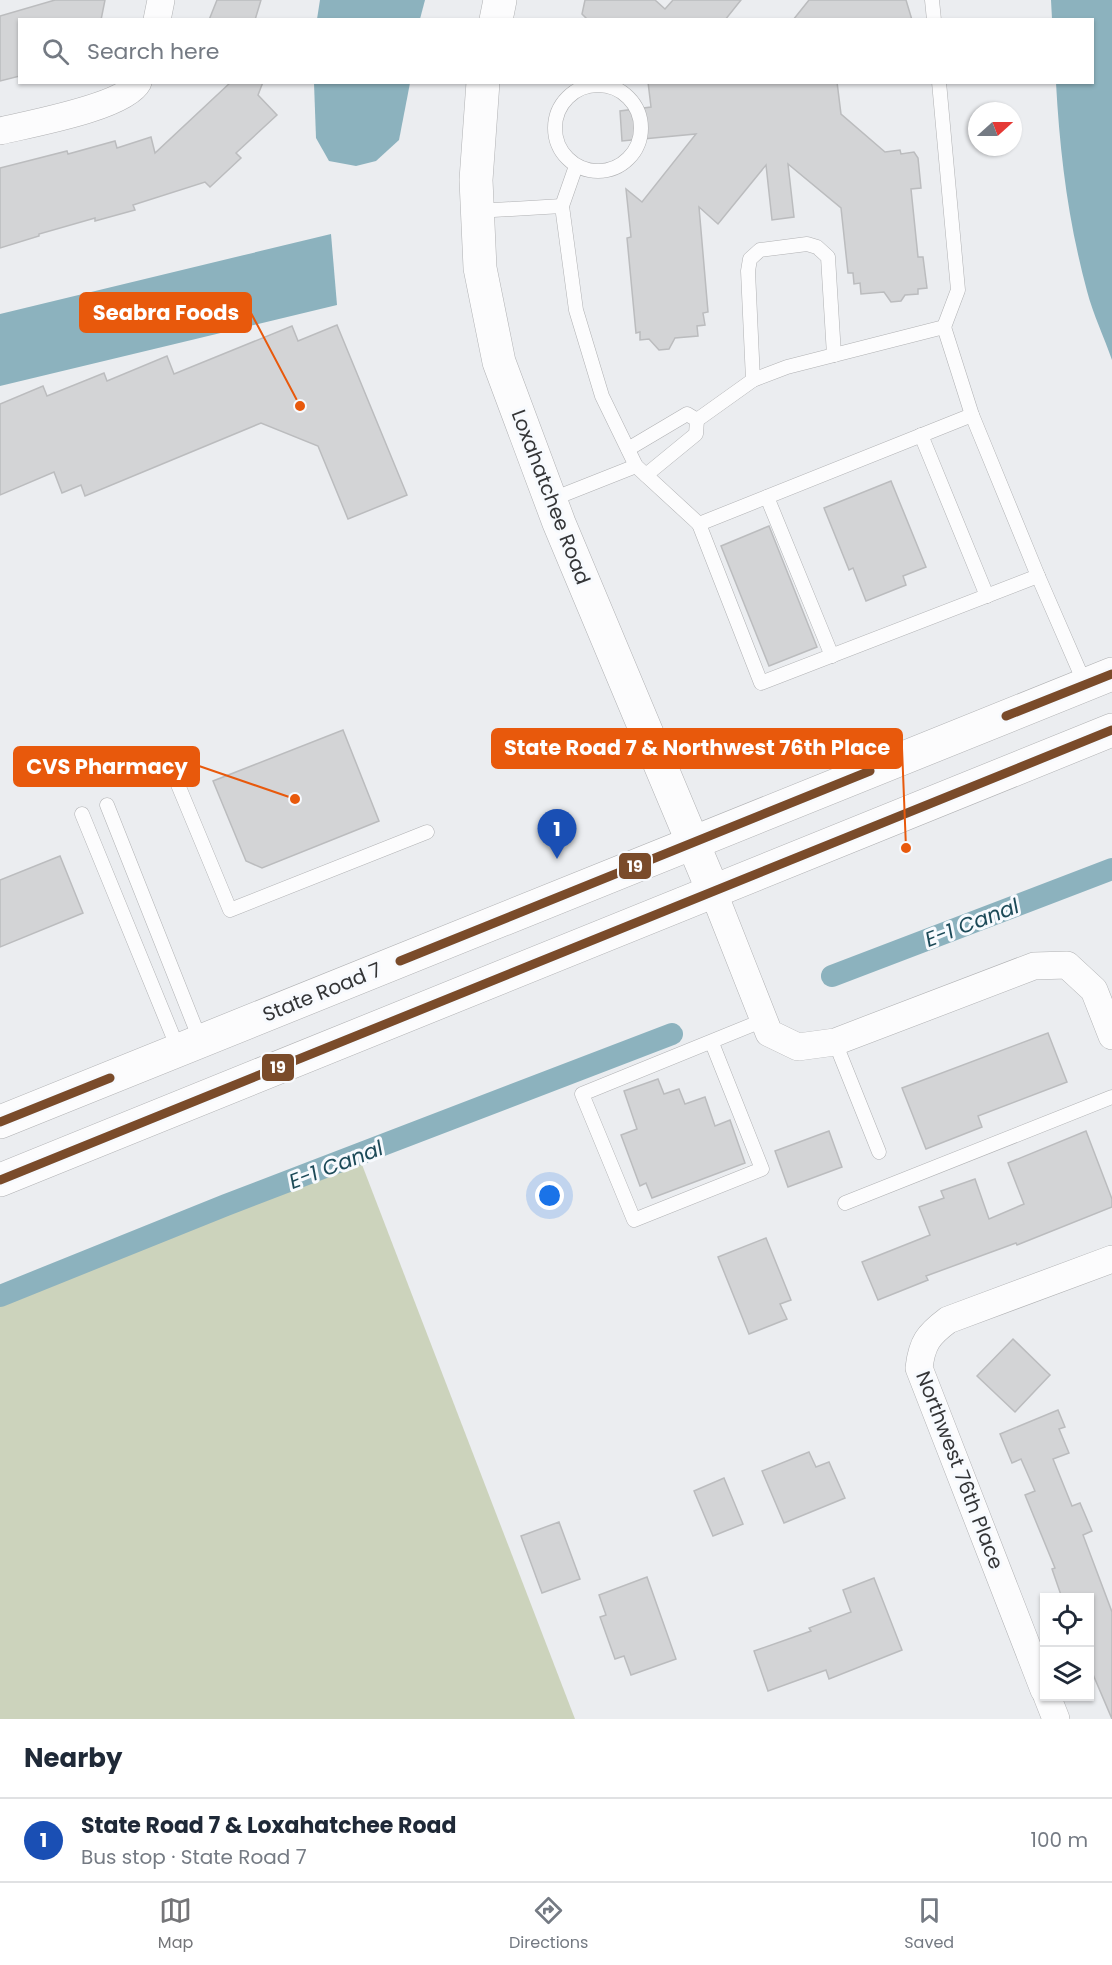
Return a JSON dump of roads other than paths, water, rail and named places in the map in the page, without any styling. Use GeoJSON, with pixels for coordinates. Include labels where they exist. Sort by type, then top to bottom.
{"type":"FeatureCollection","features":[{"type":"Feature","properties":{"kind":"main road"},"geometry":{"type":"LineString","coordinates":[[496,18],[500,0]]}},
{"type":"Feature","properties":{"kind":"main road","name":"Loxahatchee Road"},"geometry":{"type":"LineString","coordinates":[[483,84],[476,180],[480,268],[499,362],[550,500],[713,891]]}},
{"type":"Feature","properties":{"kind":"main road","name":"State Road 7"},"geometry":{"type":"LineString","coordinates":[[0,1122],[1098,679]]}},
{"type":"Feature","properties":{"kind":"main road"},"geometry":{"type":"LineString","coordinates":[[0,1180],[1112,730]]}},
{"type":"Feature","properties":{"kind":"street"},"geometry":{"type":"LineString","coordinates":[[157,18],[161,0]]}},
{"type":"Feature","properties":{"kind":"street"},"geometry":{"type":"LineString","coordinates":[[0,131],[99,107],[136,86]]}},
{"type":"Feature","properties":{"kind":"street"},"geometry":{"type":"LineString","coordinates":[[713,891],[769,1033],[798,1047],[836,1042],[1034,966],[1067,965],[1094,990],[1112,1036]]}},
{"type":"Feature","properties":{"kind":"street","name":"Northwest 76th Place"},"geometry":{"type":"LineString","coordinates":[[1040,1680],[919,1368],[922,1348],[933,1331],[948,1320],[1112,1259]]}},
{"type":"Feature","properties":{"kind":"street"},"geometry":{"type":"LineString","coordinates":[[1049,1701],[1056,1719]]}},
{"type":"Feature","properties":{"kind":"lane"},"geometry":{"type":"LineString","coordinates":[[932,0],[934,18]]}},
{"type":"Feature","properties":{"kind":"lane"},"geometry":{"type":"LineString","coordinates":[[939,84],[958,290],[944,327],[972,415],[1038,576],[1098,679]]}},
{"type":"Feature","properties":{"kind":"lane"},"geometry":{"type":"LineString","coordinates":[[600,86],[614,89],[626,96],[635,107],[640,120],[640,134],[636,148],[628,159],[617,167],[603,171],[590,171],[576,166],[565,157],[558,144],[555,130],[556,116],[568,98],[586,87],[600,86]]}},
{"type":"Feature","properties":{"kind":"lane"},"geometry":{"type":"LineString","coordinates":[[576,166],[562,206],[576,310],[602,396],[641,471],[699,524],[761,683],[1038,576]]}},
{"type":"Feature","properties":{"kind":"lane"},"geometry":{"type":"LineString","coordinates":[[477,211],[562,206]]}},
{"type":"Feature","properties":{"kind":"lane"},"geometry":{"type":"LineString","coordinates":[[753,380],[748,271],[750,259],[760,250],[807,244],[817,247],[828,257],[834,355]]}},
{"type":"Feature","properties":{"kind":"lane"},"geometry":{"type":"LineString","coordinates":[[550,500],[641,471],[696,434],[698,420],[753,380],[787,367],[944,327]]}},
{"type":"Feature","properties":{"kind":"lane"},"geometry":{"type":"LineString","coordinates":[[628,448],[687,414],[698,420]]}},
{"type":"Feature","properties":{"kind":"lane"},"geometry":{"type":"LineString","coordinates":[[699,524],[972,415]]}},
{"type":"Feature","properties":{"kind":"lane"},"geometry":{"type":"LineString","coordinates":[[921,435],[987,596]]}},
{"type":"Feature","properties":{"kind":"lane"},"geometry":{"type":"LineString","coordinates":[[767,497],[832,656]]}},
{"type":"Feature","properties":{"kind":"lane"},"geometry":{"type":"LineString","coordinates":[[174,775],[230,910],[427,832]]}},
{"type":"Feature","properties":{"kind":"lane"},"geometry":{"type":"LineString","coordinates":[[107,805],[190,1046]]}},
{"type":"Feature","properties":{"kind":"lane"},"geometry":{"type":"LineString","coordinates":[[82,814],[190,1046]]}},
{"type":"Feature","properties":{"kind":"lane"},"geometry":{"type":"LineString","coordinates":[[712,1043],[762,1169],[634,1220],[582,1094],[764,1020]]}},
{"type":"Feature","properties":{"kind":"lane"},"geometry":{"type":"LineString","coordinates":[[836,1042],[879,1152]]}},
{"type":"Feature","properties":{"kind":"lane"},"geometry":{"type":"LineString","coordinates":[[845,1203],[1112,1097]]}},
{"type":"Feature","properties":{"kind":"water"},"geometry":{"type":"Polygon","coordinates":[[[320,0],[425,0],[420,18],[317,18],[320,0]]]}},
{"type":"Feature","properties":{"kind":"water"},"geometry":{"type":"Polygon","coordinates":[[[1051,0],[1112,0],[1112,360],[1089,300],[1080,265],[1063,162],[1056,84],[1094,84],[1094,18],[1052,18],[1051,0]]]}},
{"type":"Feature","properties":{"kind":"water"},"geometry":{"type":"Polygon","coordinates":[[[314,84],[410,84],[399,140],[376,161],[356,166],[329,161],[316,138],[314,84]]]}},
{"type":"Feature","properties":{"kind":"water"},"geometry":{"type":"Polygon","coordinates":[[[331,234],[337,305],[0,386],[0,314],[331,234]]]}},
{"type":"Feature","properties":{"kind":"waterway","name":"E-1 Canal"},"geometry":{"type":"LineString","coordinates":[[832,976],[1112,869]]}},
{"type":"Feature","properties":{"kind":"waterway","name":"E-1 Canal"},"geometry":{"type":"LineString","coordinates":[[0,1296],[226,1205],[672,1034]]}},
{"type":"Feature","properties":{"kind":"place","name":"Seabra Foods"},"geometry":{"type":"Point","coordinates":[300,406]}},
{"type":"Feature","properties":{"kind":"place","name":"CVS Pharmacy"},"geometry":{"type":"Point","coordinates":[295,799]}},
{"type":"Feature","properties":{"kind":"place","name":"State Road 7 & Northwest 76th Place"},"geometry":{"type":"Point","coordinates":[906,848]}},
{"type":"Feature","properties":{"kind":"place","name":"State Road 7 & Loxahatchee Road"},"geometry":{"type":"Point","coordinates":[557,859]}}]}
